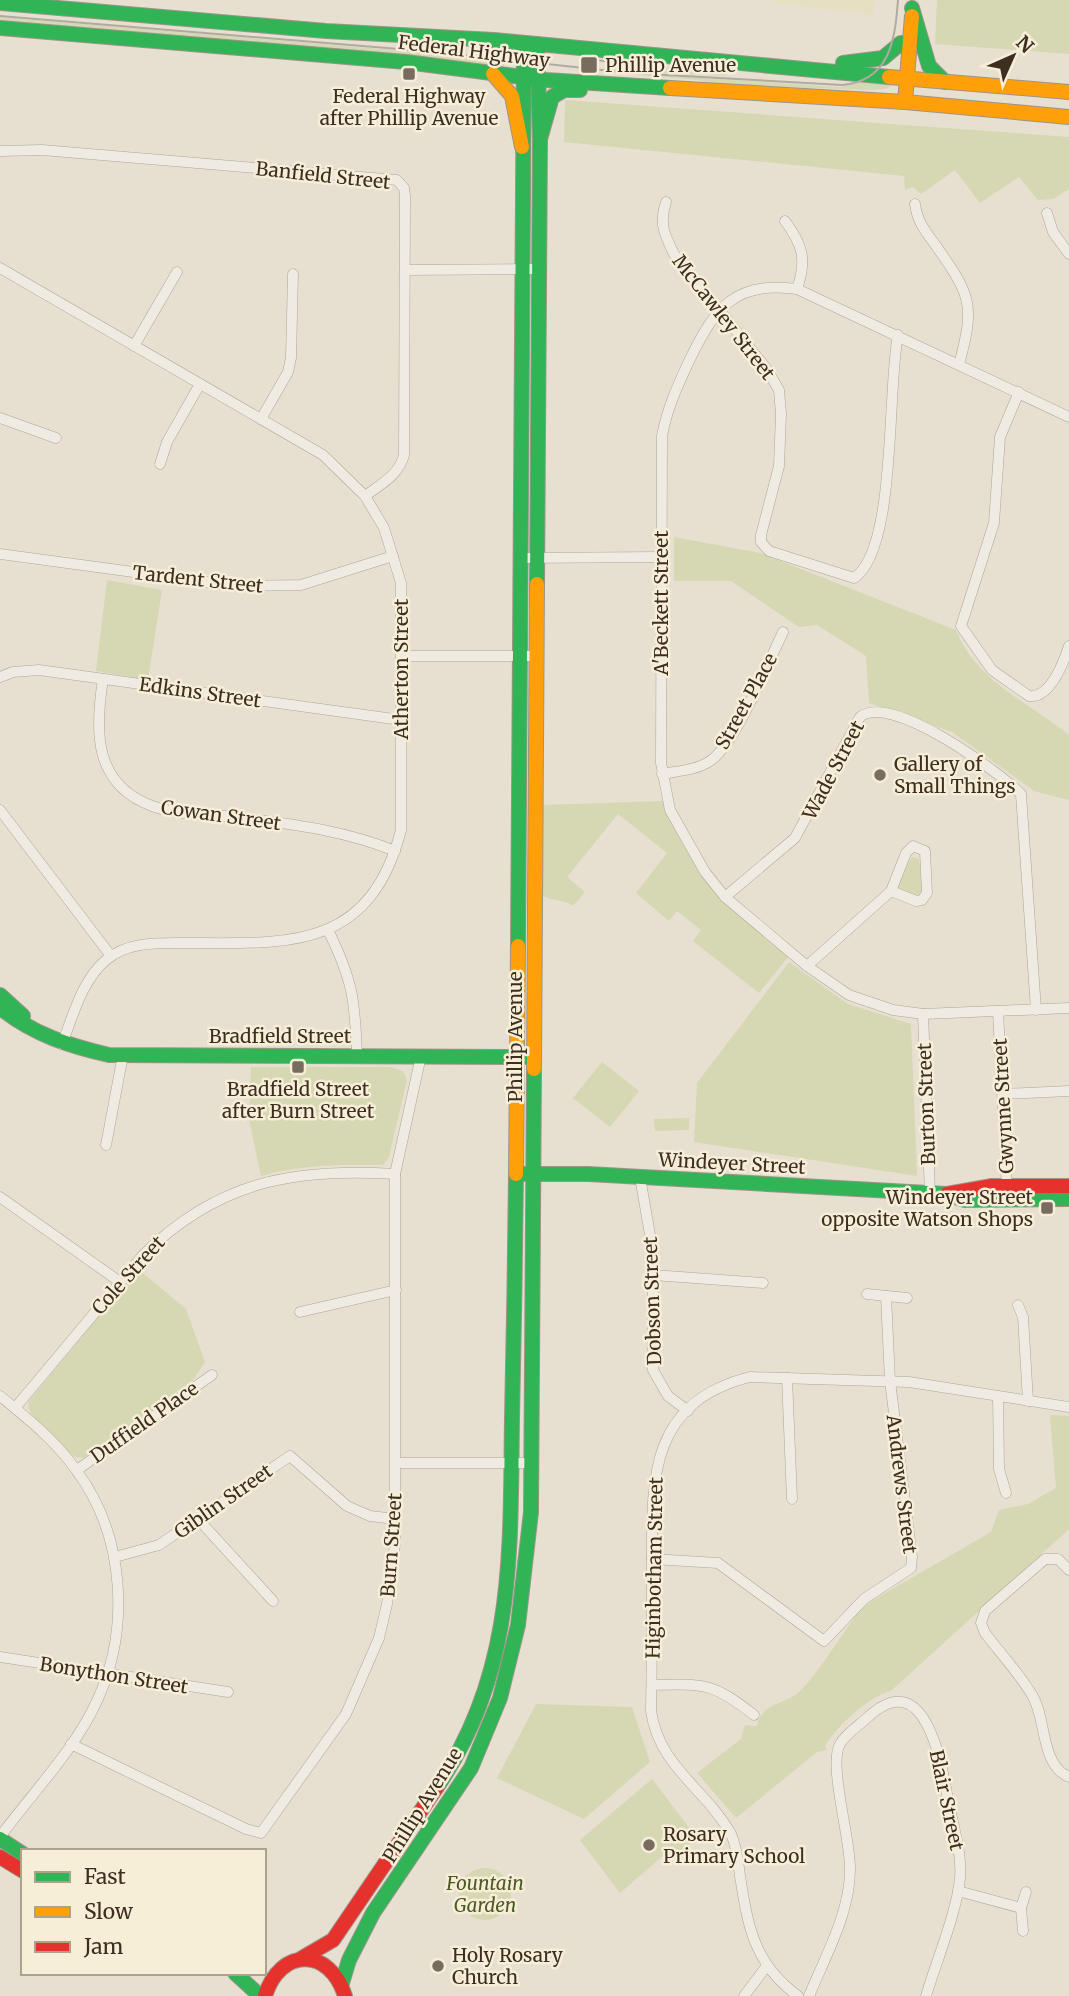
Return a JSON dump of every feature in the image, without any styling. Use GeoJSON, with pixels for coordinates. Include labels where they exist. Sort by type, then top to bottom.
{"type":"FeatureCollection","features":[{"type":"Feature","properties":{"kind":"main road","name":"Federal Highway"},"geometry":{"type":"LineString","coordinates":[[0,3],[530,44],[760,67],[1069,92]]}},
{"type":"Feature","properties":{"kind":"main road"},"geometry":{"type":"LineString","coordinates":[[903,78],[901,43],[910,3]]}},
{"type":"Feature","properties":{"kind":"main road"},"geometry":{"type":"LineString","coordinates":[[901,102],[910,3]]}},
{"type":"Feature","properties":{"kind":"main road"},"geometry":{"type":"LineString","coordinates":[[910,3],[929,66],[945,82]]}},
{"type":"Feature","properties":{"kind":"main road","name":"Federal Highway"},"geometry":{"type":"LineString","coordinates":[[0,28],[406,62],[493,74],[649,88],[734,90],[1069,117]]}},
{"type":"Feature","properties":{"kind":"main road"},"geometry":{"type":"LineString","coordinates":[[760,67],[785,59],[862,64],[895,53],[901,43]]}},
{"type":"Feature","properties":{"kind":"main road","name":"Phillip Avenue"},"geometry":{"type":"LineString","coordinates":[[345,1990],[351,1950],[452,1799],[493,1719],[517,1640],[528,1560],[531,1463],[540,139],[531,78],[530,44]]}},
{"type":"Feature","properties":{"kind":"main road"},"geometry":{"type":"LineString","coordinates":[[493,74],[511,90],[522,147]]}},
{"type":"Feature","properties":{"kind":"main road","name":"Phillip Avenue"},"geometry":{"type":"LineString","coordinates":[[262,1996],[274,1972],[333,1940],[437,1791],[477,1712],[488,1682],[506,1606],[513,1520],[522,147],[531,78]]}},
{"type":"Feature","properties":{"kind":"main road"},"geometry":{"type":"LineString","coordinates":[[540,139],[548,104],[560,91],[630,95],[649,88]]}},
{"type":"Feature","properties":{"kind":"main road","name":"Bradfield Street"},"geometry":{"type":"LineString","coordinates":[[2,1001],[32,1028],[62,1044],[90,1053],[534,1057]]}},
{"type":"Feature","properties":{"kind":"main road","name":"Windeyer Street"},"geometry":{"type":"LineString","coordinates":[[516,1174],[640,1177],[930,1193],[946,1194],[965,1200],[1069,1186]]}},
{"type":"Feature","properties":{"kind":"main road","name":"Windeyer Street"},"geometry":{"type":"LineString","coordinates":[[1007,1194],[1069,1199]]}},
{"type":"Feature","properties":{"kind":"main road"},"geometry":{"type":"LineString","coordinates":[[0,1838],[21,1853]]}},
{"type":"Feature","properties":{"kind":"main road"},"geometry":{"type":"LineString","coordinates":[[0,1857],[21,1870]]}},
{"type":"Feature","properties":{"kind":"main road"},"geometry":{"type":"LineString","coordinates":[[266,1962],[300,1958],[324,1963],[336,1972],[345,1990]]}},
{"type":"Feature","properties":{"kind":"main road"},"geometry":{"type":"LineString","coordinates":[[237,1975],[262,1996]]}},
{"type":"Feature","properties":{"kind":"street","name":"Banfield Street"},"geometry":{"type":"LineString","coordinates":[[0,151],[42,150],[397,180],[404,188],[405,196],[404,455],[401,467],[395,474],[365,496]]}},
{"type":"Feature","properties":{"kind":"street","name":"McCawley Street"},"geometry":{"type":"LineString","coordinates":[[666,202],[660,219],[664,235],[674,254],[765,368],[779,390],[779,466],[761,542],[769,551],[854,578],[865,569],[886,506],[898,335]]}},
{"type":"Feature","properties":{"kind":"street"},"geometry":{"type":"LineString","coordinates":[[915,204],[922,227],[960,281],[968,301],[970,322],[959,364]]}},
{"type":"Feature","properties":{"kind":"street"},"geometry":{"type":"LineString","coordinates":[[1047,213],[1053,232],[1069,254]]}},
{"type":"Feature","properties":{"kind":"street"},"geometry":{"type":"LineString","coordinates":[[785,220],[803,251],[804,267],[797,289]]}},
{"type":"Feature","properties":{"kind":"street","name":"Atherton Street"},"geometry":{"type":"LineString","coordinates":[[0,268],[323,456],[365,496],[384,528],[401,583],[401,830],[395,850],[376,890],[355,912],[328,930],[285,942],[142,944],[111,956],[91,977],[62,1044]]}},
{"type":"Feature","properties":{"kind":"street"},"geometry":{"type":"LineString","coordinates":[[405,270],[538,269]]}},
{"type":"Feature","properties":{"kind":"street"},"geometry":{"type":"LineString","coordinates":[[134,346],[177,272]]}},
{"type":"Feature","properties":{"kind":"street"},"geometry":{"type":"LineString","coordinates":[[261,419],[288,372],[291,358],[293,274]]}},
{"type":"Feature","properties":{"kind":"street","name":"A'Beckett Street"},"geometry":{"type":"LineString","coordinates":[[1069,417],[797,289],[763,287],[746,291],[719,310],[702,333],[665,419],[661,557],[662,774],[670,810],[705,872],[725,897],[807,966],[849,995],[893,1010],[923,1014],[1069,1008]]}},
{"type":"Feature","properties":{"kind":"street"},"geometry":{"type":"LineString","coordinates":[[160,464],[167,442],[200,384]]}},
{"type":"Feature","properties":{"kind":"street"},"geometry":{"type":"LineString","coordinates":[[1019,392],[1000,437],[995,523],[961,626],[992,670],[1029,696],[1042,693],[1060,669],[1069,646]]}},
{"type":"Feature","properties":{"kind":"street"},"geometry":{"type":"LineString","coordinates":[[0,418],[56,438]]}},
{"type":"Feature","properties":{"kind":"street","name":"Tardent Street"},"geometry":{"type":"LineString","coordinates":[[0,554],[237,586],[270,587],[301,585],[393,556]]}},
{"type":"Feature","properties":{"kind":"street"},"geometry":{"type":"LineString","coordinates":[[519,558],[661,557]]}},
{"type":"Feature","properties":{"kind":"street","name":"Street Place"},"geometry":{"type":"LineString","coordinates":[[662,774],[700,766],[723,749],[783,632]]}},
{"type":"Feature","properties":{"kind":"street"},"geometry":{"type":"LineString","coordinates":[[403,656],[536,656]]}},
{"type":"Feature","properties":{"kind":"street","name":"Edkins Street"},"geometry":{"type":"LineString","coordinates":[[0,677],[13,672],[39,670],[401,720]]}},
{"type":"Feature","properties":{"kind":"street","name":"Cowan Street"},"geometry":{"type":"LineString","coordinates":[[103,679],[97,726],[102,754],[116,779],[139,799],[153,806],[188,813],[332,830],[395,850]]}},
{"type":"Feature","properties":{"kind":"street","name":"Wade Street"},"geometry":{"type":"LineString","coordinates":[[725,897],[795,838],[860,717],[872,712],[893,716],[953,740],[1021,794],[1036,1010]]}},
{"type":"Feature","properties":{"kind":"street"},"geometry":{"type":"LineString","coordinates":[[0,810],[111,956]]}},
{"type":"Feature","properties":{"kind":"street"},"geometry":{"type":"LineString","coordinates":[[807,966],[891,891],[906,853],[913,846],[925,851],[927,893],[922,900],[916,901],[891,891]]}},
{"type":"Feature","properties":{"kind":"street"},"geometry":{"type":"LineString","coordinates":[[328,930],[348,972],[355,998],[357,1056]]}},
{"type":"Feature","properties":{"kind":"street","name":"Gwynne Street"},"geometry":{"type":"LineString","coordinates":[[998,1012],[1007,1194]]}},
{"type":"Feature","properties":{"kind":"street","name":"Burton Street"},"geometry":{"type":"LineString","coordinates":[[923,1014],[930,1193]]}},
{"type":"Feature","properties":{"kind":"street"},"geometry":{"type":"LineString","coordinates":[[106,1145],[123,1055]]}},
{"type":"Feature","properties":{"kind":"street","name":"Burn Street"},"geometry":{"type":"LineString","coordinates":[[71,1744],[246,1829],[261,1833],[335,1733],[356,1695],[379,1637],[393,1570],[396,1463],[395,1174],[421,1056]]}},
{"type":"Feature","properties":{"kind":"street"},"geometry":{"type":"LineString","coordinates":[[1003,1094],[1069,1091]]}},
{"type":"Feature","properties":{"kind":"street","name":"Cole Street"},"geometry":{"type":"LineString","coordinates":[[15,1408],[120,1282],[163,1235],[202,1207],[235,1191],[268,1180],[304,1174],[395,1174]]}},
{"type":"Feature","properties":{"kind":"street","name":"Dobson Street"},"geometry":{"type":"LineString","coordinates":[[640,1177],[653,1252],[653,1370],[667,1396],[688,1411]]}},
{"type":"Feature","properties":{"kind":"street"},"geometry":{"type":"LineString","coordinates":[[0,1197],[120,1282]]}},
{"type":"Feature","properties":{"kind":"street"},"geometry":{"type":"LineString","coordinates":[[653,1275],[762,1283]]}},
{"type":"Feature","properties":{"kind":"street"},"geometry":{"type":"LineString","coordinates":[[300,1312],[396,1290]]}},
{"type":"Feature","properties":{"kind":"street"},"geometry":{"type":"LineString","coordinates":[[867,1294],[907,1298]]}},
{"type":"Feature","properties":{"kind":"street","name":"Andrews Street"},"geometry":{"type":"LineString","coordinates":[[652,1559],[718,1563],[816,1638],[824,1641],[830,1638],[864,1599],[906,1572],[912,1562],[890,1381],[886,1296]]}},
{"type":"Feature","properties":{"kind":"street"},"geometry":{"type":"LineString","coordinates":[[1018,1305],[1023,1317],[1028,1401]]}},
{"type":"Feature","properties":{"kind":"street","name":"Duffield Place"},"geometry":{"type":"LineString","coordinates":[[77,1470],[212,1375]]}},
{"type":"Feature","properties":{"kind":"street","name":"Higinbotham Street"},"geometry":{"type":"LineString","coordinates":[[799,1996],[765,1967],[751,1934],[733,1840],[654,1735],[652,1491],[656,1468],[670,1433],[702,1399],[735,1381],[751,1377],[890,1381],[1069,1407]]}},
{"type":"Feature","properties":{"kind":"street"},"geometry":{"type":"LineString","coordinates":[[787,1378],[792,1499]]}},
{"type":"Feature","properties":{"kind":"street"},"geometry":{"type":"LineString","coordinates":[[0,1396],[77,1470],[99,1510],[116,1557],[116,1638],[107,1674],[96,1702],[71,1744],[0,1838]]}},
{"type":"Feature","properties":{"kind":"street"},"geometry":{"type":"LineString","coordinates":[[998,1396],[999,1469],[1006,1493]]}},
{"type":"Feature","properties":{"kind":"street","name":"Giblin Street"},"geometry":{"type":"LineString","coordinates":[[116,1557],[153,1549],[290,1456],[347,1506],[370,1517],[395,1519]]}},
{"type":"Feature","properties":{"kind":"street"},"geometry":{"type":"LineString","coordinates":[[396,1463],[531,1463]]}},
{"type":"Feature","properties":{"kind":"street"},"geometry":{"type":"LineString","coordinates":[[198,1518],[273,1601]]}},
{"type":"Feature","properties":{"kind":"street"},"geometry":{"type":"LineString","coordinates":[[1069,1570],[1058,1559],[1045,1559],[985,1611],[981,1623],[985,1633],[1031,1693],[1042,1717],[1051,1760],[1055,1768],[1069,1777]]}},
{"type":"Feature","properties":{"kind":"street","name":"Bonython Street"},"geometry":{"type":"LineString","coordinates":[[0,1657],[228,1692]]}},
{"type":"Feature","properties":{"kind":"street"},"geometry":{"type":"LineString","coordinates":[[652,1685],[711,1686],[724,1692],[754,1715]]}},
{"type":"Feature","properties":{"kind":"street","name":"Blair Street"},"geometry":{"type":"LineString","coordinates":[[809,1996],[850,1886],[850,1847],[835,1759],[844,1740],[886,1703],[900,1700],[912,1705],[926,1724],[938,1748],[959,1857],[958,1891],[926,1996]]}},
{"type":"Feature","properties":{"kind":"street"},"geometry":{"type":"LineString","coordinates":[[958,1891],[1021,1908]]}},
{"type":"Feature","properties":{"kind":"street"},"geometry":{"type":"LineString","coordinates":[[1023,1931],[1021,1908],[1026,1892]]}},
{"type":"Feature","properties":{"kind":"street"},"geometry":{"type":"LineString","coordinates":[[744,1996],[765,1967]]}},
{"type":"Feature","properties":{"kind":"shaded area"},"geometry":{"type":"Polygon","coordinates":[[[774,0],[875,0],[873,15],[774,3],[774,0]]]}},
{"type":"Feature","properties":{"kind":"green space"},"geometry":{"type":"Polygon","coordinates":[[[937,0],[1069,0],[1069,54],[935,44],[937,0]]]}},
{"type":"Feature","properties":{"kind":"green space"},"geometry":{"type":"Polygon","coordinates":[[[0,17],[452,55],[504,61],[504,66],[0,22],[0,17]]]}},
{"type":"Feature","properties":{"kind":"green space"},"geometry":{"type":"Polygon","coordinates":[[[616,63],[726,72],[726,76],[630,72],[615,70],[616,63]]]}},
{"type":"Feature","properties":{"kind":"green space"},"geometry":{"type":"Polygon","coordinates":[[[560,69],[840,87],[862,82],[893,85],[886,89],[869,90],[715,85],[699,80],[560,69]]]}},
{"type":"Feature","properties":{"kind":"green space"},"geometry":{"type":"Polygon","coordinates":[[[565,100],[1069,137],[1069,189],[1053,199],[1038,200],[1019,177],[980,203],[955,170],[921,194],[913,187],[905,190],[904,176],[564,142],[565,100]]]}},
{"type":"Feature","properties":{"kind":"green space"},"geometry":{"type":"Polygon","coordinates":[[[674,537],[760,553],[956,630],[965,648],[990,677],[1069,735],[1069,800],[1034,791],[952,732],[869,703],[866,656],[817,625],[799,627],[731,581],[674,581],[674,537]]]}},
{"type":"Feature","properties":{"kind":"green space"},"geometry":{"type":"Polygon","coordinates":[[[107,580],[162,590],[148,680],[96,671],[107,580]]]}},
{"type":"Feature","properties":{"kind":"green space"},"geometry":{"type":"Polygon","coordinates":[[[663,801],[674,828],[699,871],[747,922],[789,956],[759,993],[693,941],[701,930],[677,911],[669,921],[636,893],[667,853],[618,814],[567,877],[585,892],[573,906],[541,894],[542,805],[663,801]]]}},
{"type":"Feature","properties":{"kind":"green space"},"geometry":{"type":"Polygon","coordinates":[[[912,857],[919,859],[923,890],[916,897],[900,890],[896,884],[912,857]]]}},
{"type":"Feature","properties":{"kind":"green space"},"geometry":{"type":"Polygon","coordinates":[[[789,962],[848,1004],[911,1024],[917,1176],[694,1142],[697,1083],[789,962]]]}},
{"type":"Feature","properties":{"kind":"green space"},"geometry":{"type":"Polygon","coordinates":[[[602,1062],[639,1091],[610,1127],[573,1098],[602,1062]]]}},
{"type":"Feature","properties":{"kind":"green space"},"geometry":{"type":"Polygon","coordinates":[[[251,1067],[391,1067],[403,1071],[407,1080],[389,1157],[383,1165],[307,1167],[261,1176],[249,1119],[251,1067]]]}},
{"type":"Feature","properties":{"kind":"green space"},"geometry":{"type":"Polygon","coordinates":[[[689,1118],[689,1130],[655,1131],[654,1119],[689,1118]]]}},
{"type":"Feature","properties":{"kind":"green space"},"geometry":{"type":"Polygon","coordinates":[[[138,1269],[186,1309],[205,1362],[193,1380],[84,1458],[75,1457],[33,1417],[28,1407],[29,1401],[138,1269]]]}},
{"type":"Feature","properties":{"kind":"green space"},"geometry":{"type":"Polygon","coordinates":[[[1050,1415],[1069,1416],[1069,1529],[892,1690],[873,1699],[845,1721],[825,1746],[827,1750],[817,1752],[736,1818],[697,1773],[741,1739],[745,1725],[757,1726],[763,1713],[798,1693],[858,1612],[870,1602],[991,1532],[999,1510],[1028,1504],[1056,1488],[1050,1415]]]}},
{"type":"Feature","properties":{"kind":"green space"},"geometry":{"type":"Polygon","coordinates":[[[536,1704],[632,1707],[650,1762],[584,1819],[497,1778],[536,1704]]]}},
{"type":"Feature","properties":{"kind":"green space"},"geometry":{"type":"Polygon","coordinates":[[[652,1779],[697,1838],[670,1859],[666,1853],[620,1893],[580,1840],[652,1779]]]}},
{"type":"Feature","properties":{"kind":"green space","name":"Fountain Garden"},"geometry":{"type":"Polygon","coordinates":[[[485,1868],[504,1875],[511,1894],[504,1913],[485,1920],[466,1913],[459,1894],[466,1875],[485,1868]]]}},
{"type":"Feature","properties":{"kind":"tram line"},"geometry":{"type":"LineString","coordinates":[[0,16],[435,52],[630,73],[842,85],[871,76],[880,67],[892,43],[898,0]]}},
{"type":"Feature","properties":{"kind":"tram line"},"geometry":{"type":"LineString","coordinates":[[593,60],[652,65]]}},
{"type":"Feature","properties":{"kind":"traffic: fast"},"geometry":{"type":"LineString","coordinates":[[0,3],[326,31],[494,40],[889,77]]}},
{"type":"Feature","properties":{"kind":"traffic: fast"},"geometry":{"type":"LineString","coordinates":[[912,8],[929,66],[945,82]]}},
{"type":"Feature","properties":{"kind":"traffic: fast"},"geometry":{"type":"LineString","coordinates":[[0,28],[406,62],[546,80],[670,88]]}},
{"type":"Feature","properties":{"kind":"traffic: fast"},"geometry":{"type":"LineString","coordinates":[[518,946],[524,43]]}},
{"type":"Feature","properties":{"kind":"traffic: fast"},"geometry":{"type":"LineString","coordinates":[[843,63],[883,58],[901,43]]}},
{"type":"Feature","properties":{"kind":"traffic: fast"},"geometry":{"type":"LineString","coordinates":[[537,44],[540,139],[537,584]]}},
{"type":"Feature","properties":{"kind":"traffic: fast"},"geometry":{"type":"LineString","coordinates":[[540,139],[552,97],[564,90],[580,90]]}},
{"type":"Feature","properties":{"kind":"traffic: fast"},"geometry":{"type":"LineString","coordinates":[[0,995],[23,1016]]}},
{"type":"Feature","properties":{"kind":"traffic: fast"},"geometry":{"type":"LineString","coordinates":[[3,1010],[53,1038],[109,1055],[526,1057]]}},
{"type":"Feature","properties":{"kind":"traffic: fast"},"geometry":{"type":"LineString","coordinates":[[342,1983],[349,1960],[373,1913],[471,1768],[500,1698],[518,1625],[531,1512],[534,1069]]}},
{"type":"Feature","properties":{"kind":"traffic: fast"},"geometry":{"type":"LineString","coordinates":[[437,1787],[463,1744],[482,1700],[495,1655],[503,1609],[511,1516],[516,1174]]}},
{"type":"Feature","properties":{"kind":"traffic: fast"},"geometry":{"type":"LineString","coordinates":[[524,1174],[588,1174],[946,1194],[965,1200],[1069,1199]]}},
{"type":"Feature","properties":{"kind":"traffic: fast"},"geometry":{"type":"LineString","coordinates":[[0,1839],[21,1853]]}},
{"type":"Feature","properties":{"kind":"traffic: fast"},"geometry":{"type":"LineString","coordinates":[[237,1975],[260,1996]]}},
{"type":"Feature","properties":{"kind":"traffic: slow"},"geometry":{"type":"LineString","coordinates":[[905,102],[912,16]]}},
{"type":"Feature","properties":{"kind":"traffic: slow"},"geometry":{"type":"LineString","coordinates":[[493,74],[512,96],[522,147]]}},
{"type":"Feature","properties":{"kind":"traffic: slow"},"geometry":{"type":"LineString","coordinates":[[889,77],[1069,92]]}},
{"type":"Feature","properties":{"kind":"traffic: slow"},"geometry":{"type":"LineString","coordinates":[[670,88],[905,102],[1069,117]]}},
{"type":"Feature","properties":{"kind":"traffic: slow"},"geometry":{"type":"LineString","coordinates":[[534,1069],[537,584]]}},
{"type":"Feature","properties":{"kind":"traffic: slow"},"geometry":{"type":"LineString","coordinates":[[516,1174],[518,946]]}},
{"type":"Feature","properties":{"kind":"traffic: jam"},"geometry":{"type":"LineString","coordinates":[[947,1194],[992,1186],[1069,1186]]}},
{"type":"Feature","properties":{"kind":"traffic: jam"},"geometry":{"type":"LineString","coordinates":[[302,1958],[333,1940],[437,1787]]}},
{"type":"Feature","properties":{"kind":"traffic: jam"},"geometry":{"type":"LineString","coordinates":[[0,1857],[21,1870]]}},
{"type":"Feature","properties":{"kind":"traffic: jam"},"geometry":{"type":"LineString","coordinates":[[265,1996],[272,1980],[282,1968],[305,1959],[328,1968],[338,1980],[345,1996]]}},
{"type":"Feature","properties":{"kind":"place","name":"Phillip Avenue"},"geometry":{"type":"Point","coordinates":[589,65]}},
{"type":"Feature","properties":{"kind":"place","name":"Federal Highway after Phillip Avenue"},"geometry":{"type":"Point","coordinates":[409,74]}},
{"type":"Feature","properties":{"kind":"place","name":"Gallery of Small Things"},"geometry":{"type":"Point","coordinates":[880,775]}},
{"type":"Feature","properties":{"kind":"place","name":"Bradfield Street after Burn Street"},"geometry":{"type":"Point","coordinates":[298,1067]}},
{"type":"Feature","properties":{"kind":"place","name":"Windeyer Street opposite Watson Shops"},"geometry":{"type":"Point","coordinates":[1047,1208]}},
{"type":"Feature","properties":{"kind":"place","name":"Rosary Primary School"},"geometry":{"type":"Point","coordinates":[649,1845]}},
{"type":"Feature","properties":{"kind":"place","name":"Holy Rosary Church"},"geometry":{"type":"Point","coordinates":[438,1966]}}]}
